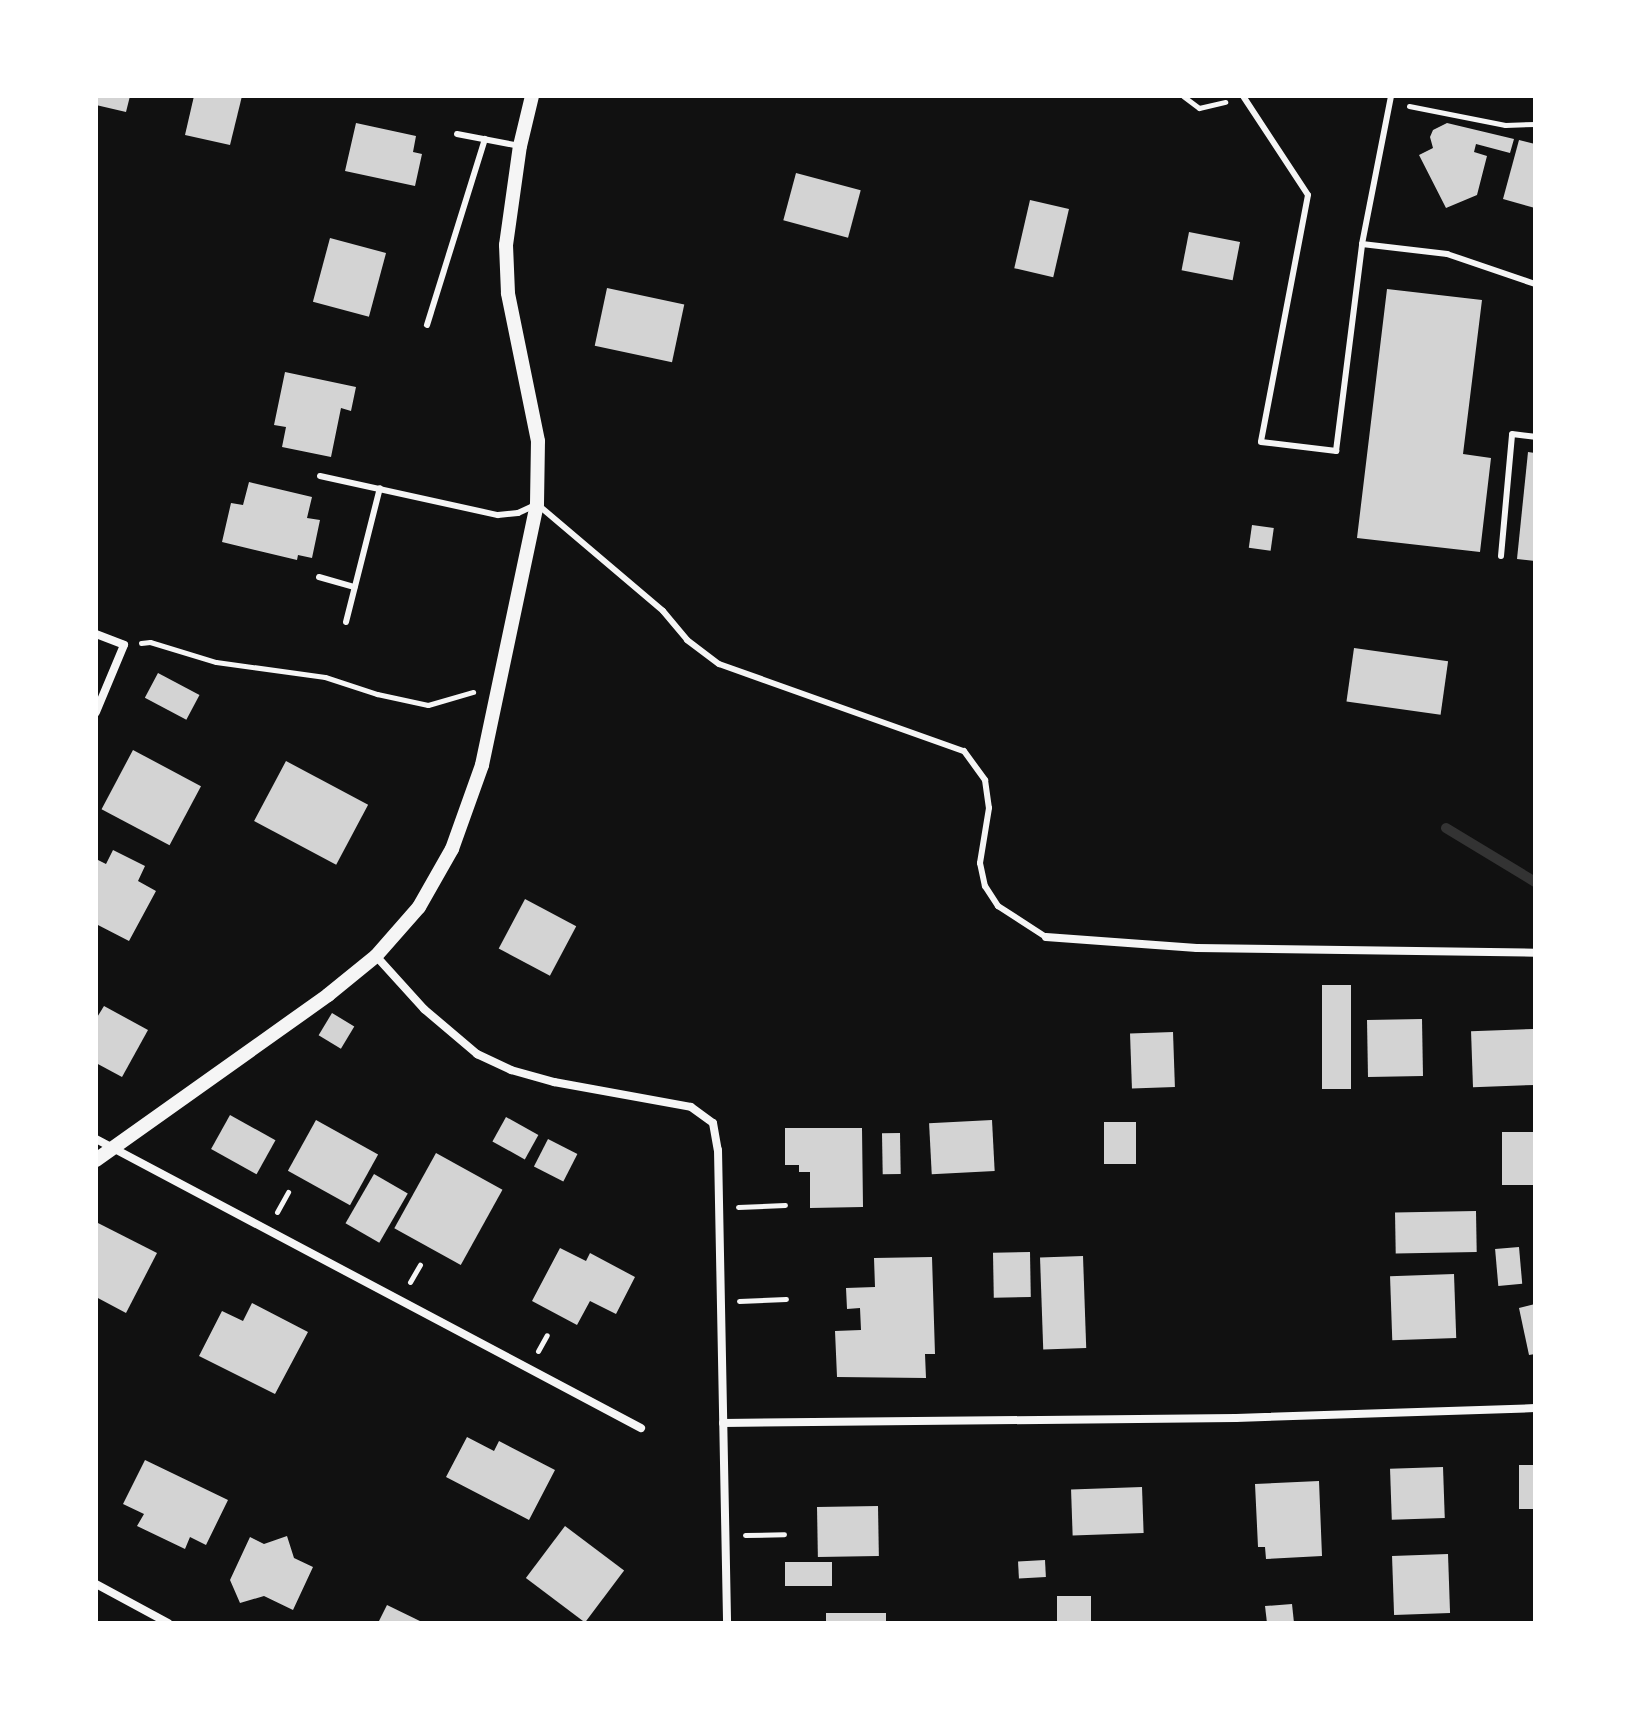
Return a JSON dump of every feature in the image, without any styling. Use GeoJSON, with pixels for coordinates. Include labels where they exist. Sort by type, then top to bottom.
{"type":"FeatureCollection","features":[{"type":"Feature","properties":{"kind":"street"},"geometry":{"type":"LineString","coordinates":[[96,1160],[328,995],[376,956],[419,907],[452,849],[482,765],[537,504],[538,441],[508,293],[506,245],[520,146],[532,96]]}},
{"type":"Feature","properties":{"kind":"street"},"geometry":{"type":"LineString","coordinates":[[96,634],[124,645],[96,712]]}},
{"type":"Feature","properties":{"kind":"street"},"geometry":{"type":"LineString","coordinates":[[1046,937],[1197,948],[1535,953]]}},
{"type":"Feature","properties":{"kind":"street"},"geometry":{"type":"LineString","coordinates":[[376,956],[424,1009],[488,1059],[511,1070],[554,1082],[691,1107],[713,1123],[722,1302],[727,1623]]}},
{"type":"Feature","properties":{"kind":"street"},"geometry":{"type":"LineString","coordinates":[[96,1139],[641,1428]]}},
{"type":"Feature","properties":{"kind":"street"},"geometry":{"type":"LineString","coordinates":[[723,1423],[1236,1418],[1535,1408]]}},
{"type":"Feature","properties":{"kind":"street"},"geometry":{"type":"LineString","coordinates":[[96,1584],[168,1623]]}},
{"type":"Feature","properties":{"kind":"lane"},"geometry":{"type":"LineString","coordinates":[[1244,96],[1308,195],[1261,442],[1336,451],[1362,244],[1390,99]]}},
{"type":"Feature","properties":{"kind":"lane"},"geometry":{"type":"LineString","coordinates":[[457,134],[520,146]]}},
{"type":"Feature","properties":{"kind":"lane"},"geometry":{"type":"LineString","coordinates":[[427,325],[485,139]]}},
{"type":"Feature","properties":{"kind":"lane"},"geometry":{"type":"LineString","coordinates":[[1362,244],[1447,254],[1535,284]]}},
{"type":"Feature","properties":{"kind":"lane"},"geometry":{"type":"LineString","coordinates":[[1501,556],[1512,434],[1535,437]]}},
{"type":"Feature","properties":{"kind":"lane"},"geometry":{"type":"LineString","coordinates":[[320,476],[498,515],[518,513],[537,504],[663,611],[687,640],[719,664],[964,751],[985,780],[989,808],[980,863],[985,886],[998,906],[1046,937]]}},
{"type":"Feature","properties":{"kind":"lane"},"geometry":{"type":"LineString","coordinates":[[346,622],[380,488]]}},
{"type":"Feature","properties":{"kind":"lane"},"geometry":{"type":"LineString","coordinates":[[319,577],[355,587]]}},
{"type":"Feature","properties":{"kind":"path"},"geometry":{"type":"LineString","coordinates":[[1183,96],[1199,108],[1244,96]]}},
{"type":"Feature","properties":{"kind":"path"},"geometry":{"type":"LineString","coordinates":[[1390,99],[1505,125],[1535,124]]}},
{"type":"Feature","properties":{"kind":"path"},"geometry":{"type":"LineString","coordinates":[[124,645],[150,642],[216,662],[325,677],[377,694],[428,705],[455,700],[500,681]]}},
{"type":"Feature","properties":{"kind":"path"},"geometry":{"type":"LineString","coordinates":[[719,1207],[785,1205]]}},
{"type":"Feature","properties":{"kind":"path"},"geometry":{"type":"LineString","coordinates":[[722,1302],[786,1299]]}},
{"type":"Feature","properties":{"kind":"path"},"geometry":{"type":"LineString","coordinates":[[726,1536],[784,1534]]}},
{"type":"Feature","properties":{"kind":"building"},"geometry":{"type":"Polygon","coordinates":[[[96,96],[130,96],[126,112],[96,105],[96,96]]]}},
{"type":"Feature","properties":{"kind":"building"},"geometry":{"type":"Polygon","coordinates":[[[194,96],[242,96],[230,145],[185,135],[194,96]]]}},
{"type":"Feature","properties":{"kind":"building"},"geometry":{"type":"Polygon","coordinates":[[[356,123],[416,136],[413,152],[422,154],[415,186],[345,171],[356,123]]]}},
{"type":"Feature","properties":{"kind":"building"},"geometry":{"type":"Polygon","coordinates":[[[1447,123],[1514,139],[1510,153],[1476,144],[1474,152],[1487,156],[1477,195],[1446,208],[1419,155],[1433,148],[1430,137],[1433,130],[1447,123]]]}},
{"type":"Feature","properties":{"kind":"building"},"geometry":{"type":"Polygon","coordinates":[[[1519,140],[1535,144],[1535,208],[1503,199],[1519,140]]]}},
{"type":"Feature","properties":{"kind":"building"},"geometry":{"type":"Polygon","coordinates":[[[796,173],[861,190],[848,238],[783,220],[796,173]]]}},
{"type":"Feature","properties":{"kind":"building"},"geometry":{"type":"Polygon","coordinates":[[[1030,200],[1069,209],[1053,277],[1014,268],[1030,200]]]}},
{"type":"Feature","properties":{"kind":"building"},"geometry":{"type":"Polygon","coordinates":[[[1189,232],[1240,242],[1233,280],[1182,270],[1189,232]]]}},
{"type":"Feature","properties":{"kind":"building"},"geometry":{"type":"Polygon","coordinates":[[[330,238],[386,253],[369,317],[313,302],[330,238]]]}},
{"type":"Feature","properties":{"kind":"building"},"geometry":{"type":"Polygon","coordinates":[[[607,288],[684,304],[672,362],[595,346],[607,288]]]}},
{"type":"Feature","properties":{"kind":"building"},"geometry":{"type":"Polygon","coordinates":[[[1387,289],[1482,300],[1463,454],[1491,458],[1480,552],[1357,538],[1387,289]]]}},
{"type":"Feature","properties":{"kind":"building"},"geometry":{"type":"Polygon","coordinates":[[[285,372],[356,387],[351,411],[341,408],[331,457],[282,447],[286,427],[274,425],[285,372]]]}},
{"type":"Feature","properties":{"kind":"building"},"geometry":{"type":"Polygon","coordinates":[[[1528,452],[1535,453],[1535,561],[1517,559],[1528,452]]]}},
{"type":"Feature","properties":{"kind":"building"},"geometry":{"type":"Polygon","coordinates":[[[249,482],[312,497],[307,518],[320,520],[312,558],[298,555],[297,560],[222,542],[231,503],[243,505],[249,482]]]}},
{"type":"Feature","properties":{"kind":"building"},"geometry":{"type":"Polygon","coordinates":[[[1252,525],[1274,528],[1271,551],[1249,548],[1252,525]]]}},
{"type":"Feature","properties":{"kind":"building"},"geometry":{"type":"Polygon","coordinates":[[[1354,648],[1448,661],[1441,715],[1346,701],[1354,648]]]}},
{"type":"Feature","properties":{"kind":"building"},"geometry":{"type":"Polygon","coordinates":[[[158,673],[199,695],[186,720],[145,698],[158,673]]]}},
{"type":"Feature","properties":{"kind":"building"},"geometry":{"type":"Polygon","coordinates":[[[133,750],[201,786],[170,845],[102,809],[133,750]]]}},
{"type":"Feature","properties":{"kind":"building"},"geometry":{"type":"Polygon","coordinates":[[[286,761],[368,805],[336,865],[254,821],[286,761]]]}},
{"type":"Feature","properties":{"kind":"building"},"geometry":{"type":"Polygon","coordinates":[[[113,850],[145,866],[138,881],[156,891],[129,941],[96,924],[96,859],[106,864],[113,850]]]}},
{"type":"Feature","properties":{"kind":"building"},"geometry":{"type":"Polygon","coordinates":[[[525,899],[576,926],[550,976],[499,948],[525,899]]]}},
{"type":"Feature","properties":{"kind":"building"},"geometry":{"type":"Polygon","coordinates":[[[1322,985],[1351,985],[1351,1089],[1322,1089],[1322,985]]]}},
{"type":"Feature","properties":{"kind":"building"},"geometry":{"type":"Polygon","coordinates":[[[104,1006],[148,1030],[122,1077],[96,1063],[96,1019],[104,1006]]]}},
{"type":"Feature","properties":{"kind":"building"},"geometry":{"type":"Polygon","coordinates":[[[332,1013],[354,1026],[341,1049],[319,1035],[332,1013]]]}},
{"type":"Feature","properties":{"kind":"building"},"geometry":{"type":"Polygon","coordinates":[[[1422,1019],[1423,1076],[1368,1077],[1367,1020],[1422,1019]]]}},
{"type":"Feature","properties":{"kind":"building"},"geometry":{"type":"Polygon","coordinates":[[[1533,1029],[1535,1085],[1473,1087],[1471,1031],[1533,1029]]]}},
{"type":"Feature","properties":{"kind":"building"},"geometry":{"type":"Polygon","coordinates":[[[1173,1032],[1175,1087],[1132,1088],[1130,1034],[1173,1032]]]}},
{"type":"Feature","properties":{"kind":"building"},"geometry":{"type":"Polygon","coordinates":[[[230,1115],[275,1140],[257,1174],[211,1149],[230,1115]]]}},
{"type":"Feature","properties":{"kind":"building"},"geometry":{"type":"Polygon","coordinates":[[[506,1117],[538,1135],[525,1159],[492,1141],[506,1117]]]}},
{"type":"Feature","properties":{"kind":"building"},"geometry":{"type":"Polygon","coordinates":[[[316,1120],[378,1154],[350,1205],[288,1171],[316,1120]]]}},
{"type":"Feature","properties":{"kind":"building"},"geometry":{"type":"Polygon","coordinates":[[[992,1120],[995,1171],[932,1174],[929,1123],[992,1120]]]}},
{"type":"Feature","properties":{"kind":"building"},"geometry":{"type":"Polygon","coordinates":[[[1104,1122],[1136,1122],[1136,1164],[1104,1164],[1104,1122]]]}},
{"type":"Feature","properties":{"kind":"building"},"geometry":{"type":"Polygon","coordinates":[[[785,1128],[862,1128],[863,1207],[810,1208],[810,1172],[799,1172],[799,1165],[785,1165],[785,1128]]]}},
{"type":"Feature","properties":{"kind":"building"},"geometry":{"type":"Polygon","coordinates":[[[1502,1132],[1535,1132],[1535,1185],[1502,1185],[1502,1132]]]}},
{"type":"Feature","properties":{"kind":"building"},"geometry":{"type":"Polygon","coordinates":[[[882,1133],[900,1133],[901,1174],[883,1174],[882,1133]]]}},
{"type":"Feature","properties":{"kind":"building"},"geometry":{"type":"Polygon","coordinates":[[[548,1139],[577,1154],[563,1182],[534,1167],[548,1139]]]}},
{"type":"Feature","properties":{"kind":"building"},"geometry":{"type":"Polygon","coordinates":[[[436,1153],[502,1190],[461,1265],[394,1228],[436,1153]]]}},
{"type":"Feature","properties":{"kind":"building"},"geometry":{"type":"Polygon","coordinates":[[[374,1174],[408,1194],[379,1243],[345,1223],[374,1174]]]}},
{"type":"Feature","properties":{"kind":"building"},"geometry":{"type":"Polygon","coordinates":[[[1476,1211],[1477,1252],[1396,1253],[1395,1212],[1476,1211]]]}},
{"type":"Feature","properties":{"kind":"building"},"geometry":{"type":"Polygon","coordinates":[[[96,1222],[157,1253],[126,1313],[96,1297],[96,1222]]]}},
{"type":"Feature","properties":{"kind":"building"},"geometry":{"type":"Polygon","coordinates":[[[1519,1247],[1522,1284],[1498,1286],[1495,1249],[1519,1247]]]}},
{"type":"Feature","properties":{"kind":"building"},"geometry":{"type":"Polygon","coordinates":[[[560,1248],[586,1261],[590,1253],[635,1277],[616,1314],[590,1301],[577,1325],[532,1301],[560,1248]]]}},
{"type":"Feature","properties":{"kind":"building"},"geometry":{"type":"Polygon","coordinates":[[[1030,1252],[1031,1297],[994,1298],[993,1253],[1030,1252]]]}},
{"type":"Feature","properties":{"kind":"building"},"geometry":{"type":"Polygon","coordinates":[[[1083,1256],[1086,1348],[1043,1349],[1040,1258],[1083,1256]]]}},
{"type":"Feature","properties":{"kind":"building"},"geometry":{"type":"Polygon","coordinates":[[[932,1257],[935,1354],[925,1354],[926,1378],[837,1377],[835,1331],[861,1330],[860,1308],[847,1309],[846,1288],[875,1287],[874,1258],[932,1257]]]}},
{"type":"Feature","properties":{"kind":"building"},"geometry":{"type":"Polygon","coordinates":[[[1454,1274],[1456,1338],[1392,1340],[1390,1276],[1454,1274]]]}},
{"type":"Feature","properties":{"kind":"building"},"geometry":{"type":"Polygon","coordinates":[[[252,1303],[308,1332],[275,1394],[199,1356],[222,1311],[243,1321],[252,1303]]]}},
{"type":"Feature","properties":{"kind":"building"},"geometry":{"type":"Polygon","coordinates":[[[1535,1304],[1535,1354],[1529,1355],[1519,1308],[1535,1304]]]}},
{"type":"Feature","properties":{"kind":"building"},"geometry":{"type":"Polygon","coordinates":[[[467,1437],[494,1451],[499,1441],[555,1470],[529,1520],[446,1477],[467,1437]]]}},
{"type":"Feature","properties":{"kind":"building"},"geometry":{"type":"Polygon","coordinates":[[[145,1460],[228,1500],[206,1545],[190,1537],[185,1549],[137,1526],[144,1514],[123,1504],[145,1460]]]}},
{"type":"Feature","properties":{"kind":"building"},"geometry":{"type":"Polygon","coordinates":[[[1519,1465],[1535,1465],[1535,1509],[1519,1509],[1519,1465]]]}},
{"type":"Feature","properties":{"kind":"building"},"geometry":{"type":"Polygon","coordinates":[[[1443,1467],[1445,1518],[1392,1520],[1390,1469],[1443,1467]]]}},
{"type":"Feature","properties":{"kind":"building"},"geometry":{"type":"Polygon","coordinates":[[[1319,1481],[1322,1556],[1266,1559],[1265,1547],[1258,1547],[1255,1484],[1319,1481]]]}},
{"type":"Feature","properties":{"kind":"building"},"geometry":{"type":"Polygon","coordinates":[[[1142,1487],[1144,1533],[1073,1535],[1071,1489],[1142,1487]]]}},
{"type":"Feature","properties":{"kind":"building"},"geometry":{"type":"Polygon","coordinates":[[[878,1506],[879,1556],[818,1557],[817,1507],[878,1506]]]}},
{"type":"Feature","properties":{"kind":"building"},"geometry":{"type":"Polygon","coordinates":[[[565,1526],[624,1571],[585,1622],[526,1578],[565,1526]]]}},
{"type":"Feature","properties":{"kind":"building"},"geometry":{"type":"Polygon","coordinates":[[[287,1536],[294,1558],[313,1567],[293,1610],[264,1596],[240,1603],[230,1580],[250,1537],[264,1544],[287,1536]]]}},
{"type":"Feature","properties":{"kind":"building"},"geometry":{"type":"Polygon","coordinates":[[[1448,1554],[1450,1613],[1394,1615],[1392,1556],[1448,1554]]]}},
{"type":"Feature","properties":{"kind":"building"},"geometry":{"type":"Polygon","coordinates":[[[1045,1560],[1046,1577],[1019,1578],[1018,1561],[1045,1560]]]}},
{"type":"Feature","properties":{"kind":"building"},"geometry":{"type":"Polygon","coordinates":[[[785,1562],[832,1562],[832,1586],[785,1586],[785,1562]]]}},
{"type":"Feature","properties":{"kind":"building"},"geometry":{"type":"Polygon","coordinates":[[[1057,1596],[1091,1596],[1091,1623],[1057,1623],[1057,1596]]]}},
{"type":"Feature","properties":{"kind":"building"},"geometry":{"type":"Polygon","coordinates":[[[1292,1604],[1294,1623],[1267,1623],[1265,1606],[1292,1604]]]}},
{"type":"Feature","properties":{"kind":"building"},"geometry":{"type":"Polygon","coordinates":[[[387,1605],[424,1623],[378,1623],[387,1605]]]}},
{"type":"Feature","properties":{"kind":"building"},"geometry":{"type":"Polygon","coordinates":[[[826,1613],[886,1613],[886,1623],[826,1623],[826,1613]]]}},
{"type":"Feature","properties":{"kind":"waterway"},"geometry":{"type":"LineString","coordinates":[[1446,828],[1535,882]]}}]}
